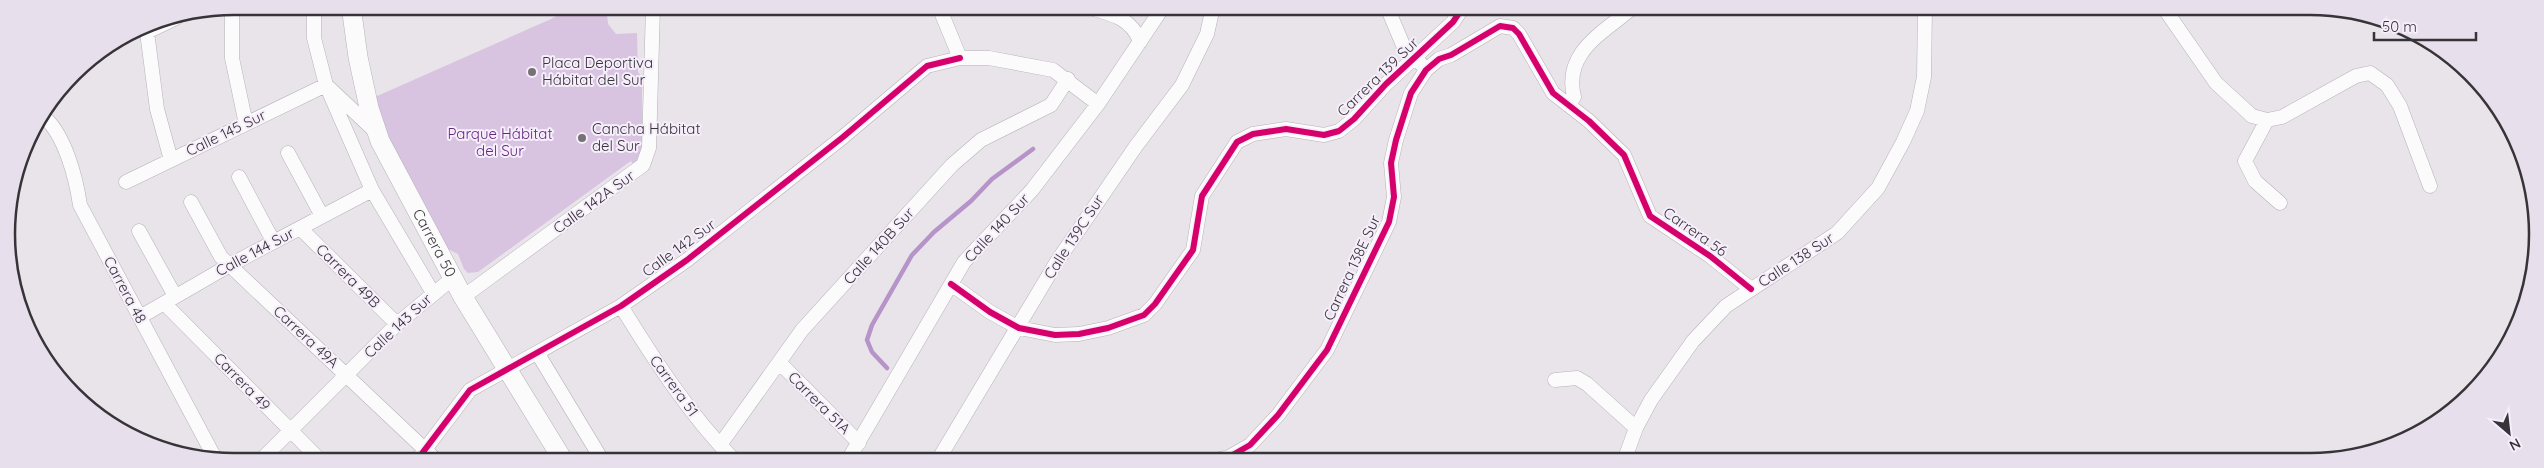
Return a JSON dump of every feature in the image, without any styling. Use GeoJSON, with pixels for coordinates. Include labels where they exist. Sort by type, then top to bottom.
{"type":"FeatureCollection","features":[{"type":"Feature","properties":{"kind":"main road","name":"Carrera 50"},"geometry":{"type":"LineString","coordinates":[[352,15],[358,57],[376,133],[396,174],[463,297],[559,453]]}},
{"type":"Feature","properties":{"kind":"street"},"geometry":{"type":"LineString","coordinates":[[232,15],[232,58],[246,124]]}},
{"type":"Feature","properties":{"kind":"street","name":"Carrera 50"},"geometry":{"type":"LineString","coordinates":[[314,15],[314,38],[326,85],[372,190],[434,293]]}},
{"type":"Feature","properties":{"kind":"street","name":"Calle 142A Sur"},"geometry":{"type":"LineString","coordinates":[[463,297],[643,166],[649,148],[653,15]]}},
{"type":"Feature","properties":{"kind":"street"},"geometry":{"type":"LineString","coordinates":[[942,15],[960,58]]}},
{"type":"Feature","properties":{"kind":"street"},"geometry":{"type":"LineString","coordinates":[[1121,15],[1130,24],[1140,42]]}},
{"type":"Feature","properties":{"kind":"street","name":"Calle 140 Sur"},"geometry":{"type":"LineString","coordinates":[[852,453],[964,262],[1032,190],[1098,104],[1159,15]]}},
{"type":"Feature","properties":{"kind":"street","name":"Calle 139C Sur"},"geometry":{"type":"LineString","coordinates":[[942,453],[1019,328],[1056,263],[1091,210],[1182,85],[1198,58],[1211,15]]}},
{"type":"Feature","properties":{"kind":"street"},"geometry":{"type":"LineString","coordinates":[[1390,15],[1403,45],[1426,70]]}},
{"type":"Feature","properties":{"kind":"street","name":"Carrera 139 Sur"},"geometry":{"type":"LineString","coordinates":[[951,284],[990,312],[1019,328],[1055,335],[1079,334],[1108,328],[1144,315],[1155,304],[1193,250],[1202,196],[1237,142],[1253,134],[1292,129],[1324,135],[1339,131],[1354,119],[1415,57],[1453,22],[1458,15]]}},
{"type":"Feature","properties":{"kind":"street"},"geometry":{"type":"LineString","coordinates":[[1568,105],[1574,97],[1571,83],[1574,67],[1580,55],[1600,32],[1623,15]]}},
{"type":"Feature","properties":{"kind":"street","name":"Calle 138 Sur"},"geometry":{"type":"LineString","coordinates":[[1627,453],[1636,428],[1651,400],[1693,341],[1726,306],[1837,233],[1878,188],[1903,142],[1916,111],[1924,77],[1925,15]]}},
{"type":"Feature","properties":{"kind":"street"},"geometry":{"type":"LineString","coordinates":[[2169,15],[2216,82],[2252,116],[2267,120],[2282,117],[2356,76],[2370,73],[2387,85],[2400,106],[2430,186]]}},
{"type":"Feature","properties":{"kind":"street","name":"Carrera 138E Sur"},"geometry":{"type":"LineString","coordinates":[[1236,453],[1250,445],[1278,415],[1327,350],[1389,222],[1394,197],[1391,163],[1396,140],[1411,93],[1426,70],[1439,59],[1451,56],[1500,26],[1507,26]]}},
{"type":"Feature","properties":{"kind":"street","name":"Carrera 56"},"geometry":{"type":"LineString","coordinates":[[1507,26],[1519,34],[1553,93],[1589,120],[1624,156],[1650,216],[1710,256],[1751,290]]}},
{"type":"Feature","properties":{"kind":"street"},"geometry":{"type":"LineString","coordinates":[[147,33],[157,109],[170,160]]}},
{"type":"Feature","properties":{"kind":"street","name":"Calle 142 Sur"},"geometry":{"type":"LineString","coordinates":[[423,453],[470,390],[538,354],[621,306],[687,260],[843,137],[927,66],[960,58],[989,58],[1053,70],[1068,79],[1098,104]]}},
{"type":"Feature","properties":{"kind":"street","name":"Calle 140B Sur"},"geometry":{"type":"LineString","coordinates":[[720,446],[802,330],[952,165],[980,140],[1051,105],[1068,79]]}},
{"type":"Feature","properties":{"kind":"street","name":"Calle 145 Sur"},"geometry":{"type":"LineString","coordinates":[[126,182],[326,85]]}},
{"type":"Feature","properties":{"kind":"street"},"geometry":{"type":"LineString","coordinates":[[326,85],[376,133]]}},
{"type":"Feature","properties":{"kind":"street","name":"Carrera 48"},"geometry":{"type":"LineString","coordinates":[[47,120],[51,123],[70,163],[80,205],[212,452]]}},
{"type":"Feature","properties":{"kind":"street"},"geometry":{"type":"LineString","coordinates":[[2267,120],[2245,160],[2255,181],[2280,203]]}},
{"type":"Feature","properties":{"kind":"street"},"geometry":{"type":"LineString","coordinates":[[288,152],[322,216]]}},
{"type":"Feature","properties":{"kind":"street"},"geometry":{"type":"LineString","coordinates":[[239,177],[273,242]]}},
{"type":"Feature","properties":{"kind":"street","name":"Calle 144 Sur"},"geometry":{"type":"LineString","coordinates":[[140,317],[230,265],[372,190]]}},
{"type":"Feature","properties":{"kind":"street","name":"Carrera 49A"},"geometry":{"type":"LineString","coordinates":[[191,202],[221,257],[346,374],[419,453]]}},
{"type":"Feature","properties":{"kind":"street","name":"Carrera 49B"},"geometry":{"type":"LineString","coordinates":[[300,228],[397,324]]}},
{"type":"Feature","properties":{"kind":"street","name":"Carrera 49"},"geometry":{"type":"LineString","coordinates":[[139,231],[170,299],[290,431],[313,453]]}},
{"type":"Feature","properties":{"kind":"street","name":"Calle 143 Sur"},"geometry":{"type":"LineString","coordinates":[[268,453],[397,324],[453,278]]}},
{"type":"Feature","properties":{"kind":"street","name":"Carrera 51"},"geometry":{"type":"LineString","coordinates":[[621,306],[663,374],[727,453]]}},
{"type":"Feature","properties":{"kind":"street"},"geometry":{"type":"LineString","coordinates":[[538,354],[598,453]]}},
{"type":"Feature","properties":{"kind":"street","name":"Carrera 51A"},"geometry":{"type":"LineString","coordinates":[[780,362],[859,442]]}},
{"type":"Feature","properties":{"kind":"street"},"geometry":{"type":"LineString","coordinates":[[1555,380],[1577,378],[1587,384],[1636,428]]}},
{"type":"Feature","properties":{"kind":"green space","name":"Parque Hábitat del Sur"},"geometry":{"type":"Polygon","coordinates":[[[558,15],[607,15],[608,24],[616,34],[637,33],[638,72],[642,77],[642,157],[633,164],[631,161],[628,163],[478,272],[468,273],[464,269],[458,254],[446,248],[406,174],[388,136],[375,97],[558,15]]]}},
{"type":"Feature","properties":{"kind":"waterway"},"geometry":{"type":"LineString","coordinates":[[887,368],[872,352],[867,340],[872,325],[912,255],[934,232],[971,201],[992,179],[1033,149]]}},
{"type":"Feature","properties":{"kind":"cycle path"},"geometry":{"type":"LineString","coordinates":[[951,284],[990,312],[1019,328],[1055,335],[1079,334],[1108,328],[1144,315],[1155,304],[1193,250],[1202,196],[1237,142],[1253,134],[1286,129],[1324,135],[1339,131],[1354,119],[1386,84],[1453,22],[1458,15]]}},
{"type":"Feature","properties":{"kind":"cycle path"},"geometry":{"type":"LineString","coordinates":[[1236,453],[1250,445],[1278,415],[1327,350],[1389,222],[1394,197],[1391,163],[1396,140],[1411,93],[1426,70],[1439,59],[1451,55],[1500,26],[1513,28],[1519,34],[1553,93],[1589,121],[1624,155],[1650,216],[1710,256],[1751,289]]}},
{"type":"Feature","properties":{"kind":"cycle path"},"geometry":{"type":"LineString","coordinates":[[422,453],[470,390],[621,306],[687,260],[843,137],[927,66],[960,58]]}},
{"type":"Feature","properties":{"kind":"place","name":"Placa Deportiva Hábitat del Sur"},"geometry":{"type":"Point","coordinates":[532,72]}},
{"type":"Feature","properties":{"kind":"place","name":"Cancha Hábitat del Sur"},"geometry":{"type":"Point","coordinates":[582,138]}}]}
